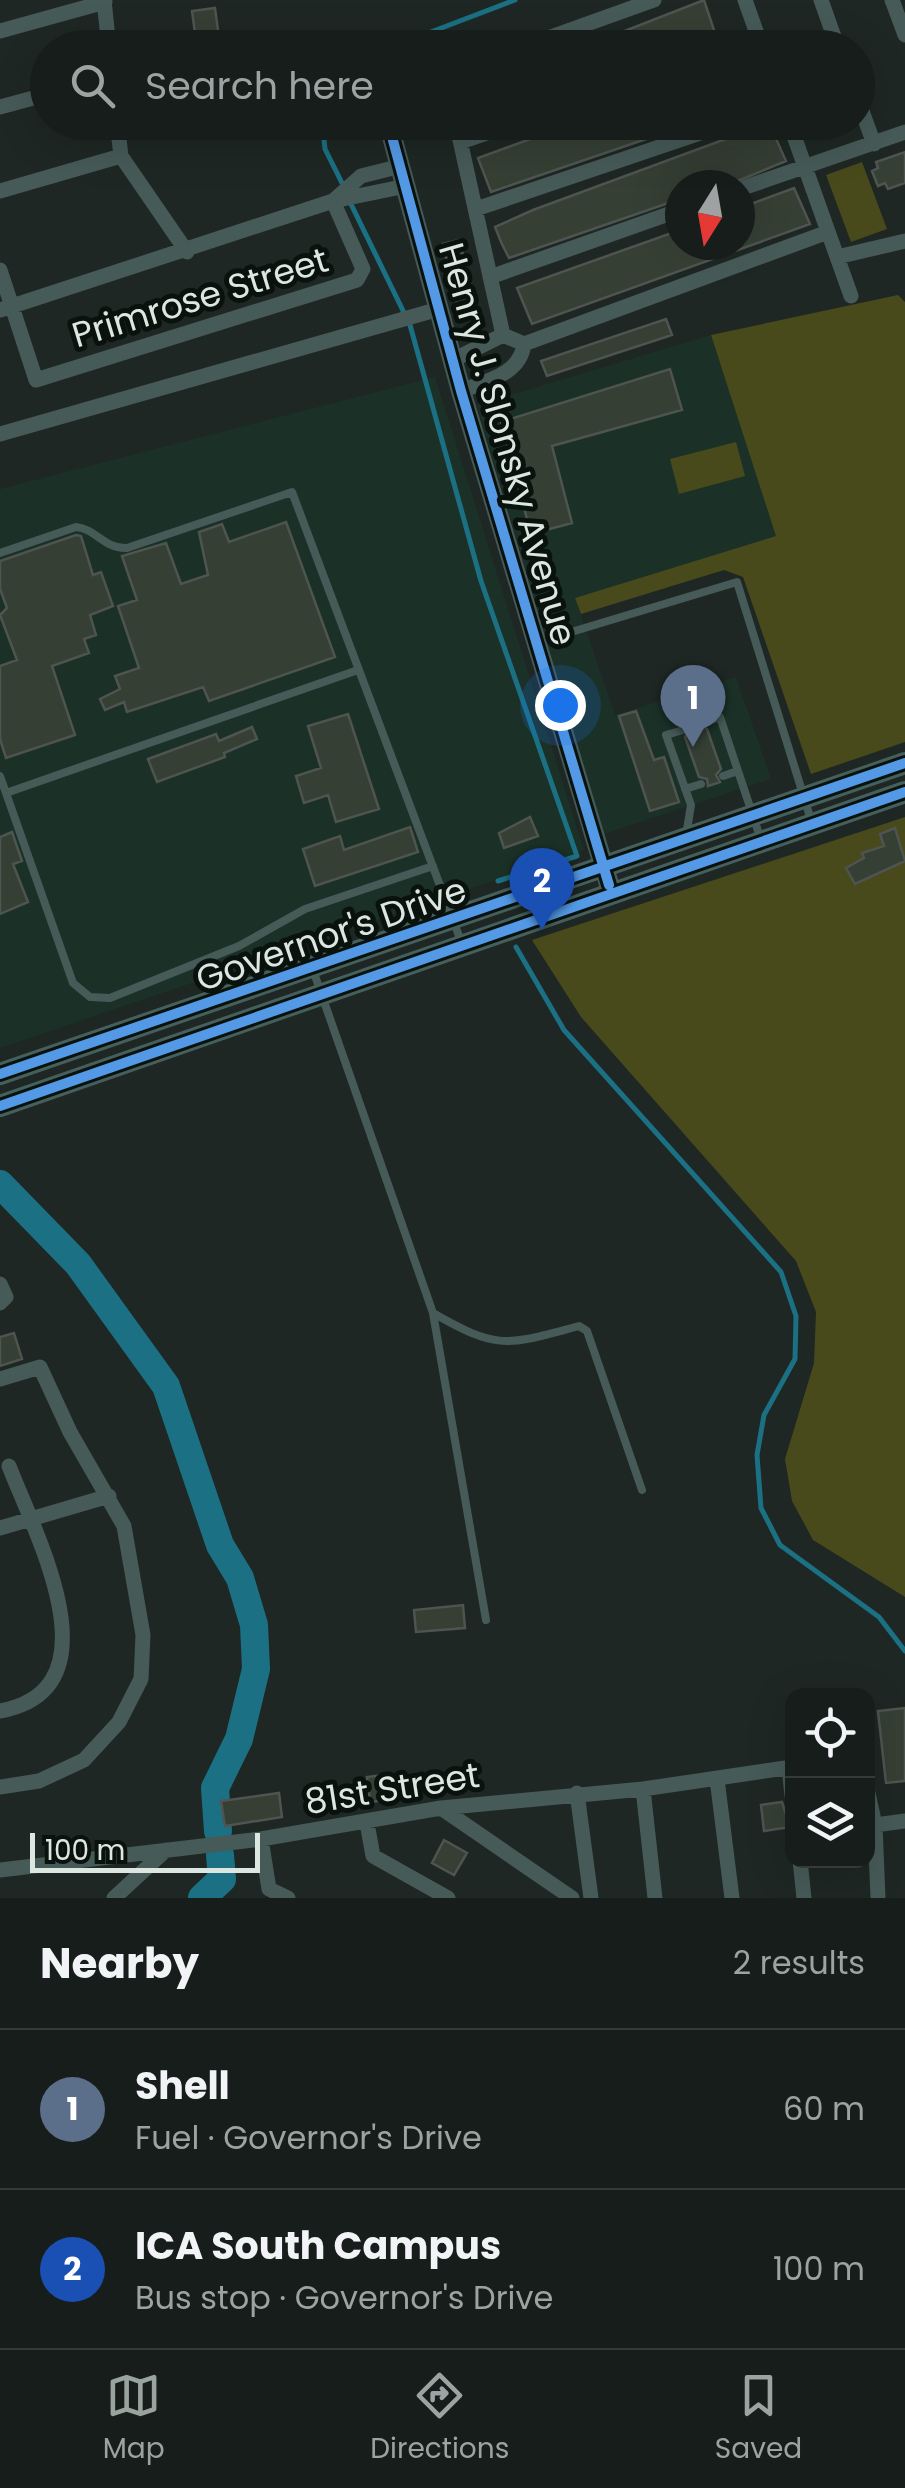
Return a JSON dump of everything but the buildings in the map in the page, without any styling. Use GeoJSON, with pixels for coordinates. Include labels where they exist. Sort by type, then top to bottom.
{"type":"FeatureCollection","features":[{"type":"Feature","properties":{"kind":"main road","name":"Governor's Drive"},"geometry":{"type":"LineString","coordinates":[[0,1074],[905,764]]}},
{"type":"Feature","properties":{"kind":"main road","name":"Governor's Drive"},"geometry":{"type":"LineString","coordinates":[[0,1106],[905,792]]}},
{"type":"Feature","properties":{"kind":"street"},"geometry":{"type":"LineString","coordinates":[[570,30],[654,0]]}},
{"type":"Feature","properties":{"kind":"street"},"geometry":{"type":"LineString","coordinates":[[745,0],[756,30]]}},
{"type":"Feature","properties":{"kind":"street"},"geometry":{"type":"LineString","coordinates":[[821,0],[832,30]]}},
{"type":"Feature","properties":{"kind":"street"},"geometry":{"type":"LineString","coordinates":[[892,0],[905,35]]}},
{"type":"Feature","properties":{"kind":"street"},"geometry":{"type":"LineString","coordinates":[[0,31],[104,1],[106,30]]}},
{"type":"Feature","properties":{"kind":"street"},"geometry":{"type":"LineString","coordinates":[[0,107],[30,99]]}},
{"type":"Feature","properties":{"kind":"street"},"geometry":{"type":"LineString","coordinates":[[755,184],[905,132]]}},
{"type":"Feature","properties":{"kind":"street"},"geometry":{"type":"LineString","coordinates":[[119,140],[121,156],[188,252]]}},
{"type":"Feature","properties":{"kind":"street","name":"Henry J. Slonsky Avenue"},"geometry":{"type":"LineString","coordinates":[[393,140],[452,360],[612,894]]}},
{"type":"Feature","properties":{"kind":"street"},"geometry":{"type":"LineString","coordinates":[[467,140],[461,142],[504,335]]}},
{"type":"Feature","properties":{"kind":"street"},"geometry":{"type":"LineString","coordinates":[[476,210],[681,140]]}},
{"type":"Feature","properties":{"kind":"street"},"geometry":{"type":"LineString","coordinates":[[796,140],[851,296]]}},
{"type":"Feature","properties":{"kind":"street"},"geometry":{"type":"LineString","coordinates":[[873,140],[874,144]]}},
{"type":"Feature","properties":{"kind":"street"},"geometry":{"type":"LineString","coordinates":[[0,191],[121,156]]}},
{"type":"Feature","properties":{"kind":"street"},"geometry":{"type":"LineString","coordinates":[[0,270],[6,308],[188,252],[403,176]]}},
{"type":"Feature","properties":{"kind":"street","name":"Primrose Street"},"geometry":{"type":"LineString","coordinates":[[6,308],[36,380],[357,280],[363,268],[333,201]]}},
{"type":"Feature","properties":{"kind":"street"},"geometry":{"type":"LineString","coordinates":[[490,277],[665,215]]}},
{"type":"Feature","properties":{"kind":"street"},"geometry":{"type":"LineString","coordinates":[[452,360],[504,335],[524,344],[828,232]]}},
{"type":"Feature","properties":{"kind":"street"},"geometry":{"type":"LineString","coordinates":[[837,258],[905,241]]}},
{"type":"Feature","properties":{"kind":"street"},"geometry":{"type":"LineString","coordinates":[[0,434],[439,310]]}},
{"type":"Feature","properties":{"kind":"street"},"geometry":{"type":"LineString","coordinates":[[461,390],[504,374],[519,362],[524,344]]}},
{"type":"Feature","properties":{"kind":"street"},"geometry":{"type":"LineString","coordinates":[[0,1284],[6,1297],[0,1303]]}},
{"type":"Feature","properties":{"kind":"street"},"geometry":{"type":"LineString","coordinates":[[0,1379],[40,1367],[70,1432],[124,1526],[135,1567],[143,1634],[141,1679],[119,1722],[84,1760],[39,1781],[0,1788]]}},
{"type":"Feature","properties":{"kind":"street"},"geometry":{"type":"LineString","coordinates":[[0,1712],[19,1708],[49,1689],[64,1651],[56,1596],[9,1466]]}},
{"type":"Feature","properties":{"kind":"street"},"geometry":{"type":"LineString","coordinates":[[0,1528],[109,1496]]}},
{"type":"Feature","properties":{"kind":"street","name":"81st Street"},"geometry":{"type":"LineString","coordinates":[[0,1870],[262,1840],[441,1808],[643,1789],[785,1768]]}},
{"type":"Feature","properties":{"kind":"street"},"geometry":{"type":"LineString","coordinates":[[717,1779],[732,1898]]}},
{"type":"Feature","properties":{"kind":"street"},"geometry":{"type":"LineString","coordinates":[[643,1789],[656,1898]]}},
{"type":"Feature","properties":{"kind":"street"},"geometry":{"type":"LineString","coordinates":[[577,1793],[591,1898]]}},
{"type":"Feature","properties":{"kind":"street"},"geometry":{"type":"LineString","coordinates":[[441,1808],[572,1898]]}},
{"type":"Feature","properties":{"kind":"street"},"geometry":{"type":"LineString","coordinates":[[878,1898],[875,1825],[905,1821]]}},
{"type":"Feature","properties":{"kind":"street"},"geometry":{"type":"LineString","coordinates":[[367,1822],[373,1856],[448,1898]]}},
{"type":"Feature","properties":{"kind":"street"},"geometry":{"type":"LineString","coordinates":[[262,1840],[264,1893],[288,1898]]}},
{"type":"Feature","properties":{"kind":"street"},"geometry":{"type":"LineString","coordinates":[[114,1898],[168,1850]]}},
{"type":"Feature","properties":{"kind":"street"},"geometry":{"type":"LineString","coordinates":[[801,1868],[804,1898]]}},
{"type":"Feature","properties":{"kind":"lane"},"geometry":{"type":"LineString","coordinates":[[0,553],[76,527],[88,529],[105,545],[127,548],[292,492],[462,945]]}},
{"type":"Feature","properties":{"kind":"lane"},"geometry":{"type":"LineString","coordinates":[[568,633],[737,582],[813,824]]}},
{"type":"Feature","properties":{"kind":"lane"},"geometry":{"type":"LineString","coordinates":[[6,793],[358,670]]}},
{"type":"Feature","properties":{"kind":"lane"},"geometry":{"type":"LineString","coordinates":[[705,722],[720,717],[762,842]]}},
{"type":"Feature","properties":{"kind":"lane"},"geometry":{"type":"LineString","coordinates":[[682,730],[666,735],[690,806],[686,841]]}},
{"type":"Feature","properties":{"kind":"lane"},"geometry":{"type":"LineString","coordinates":[[724,776],[738,771]]}},
{"type":"Feature","properties":{"kind":"lane"},"geometry":{"type":"LineString","coordinates":[[0,776],[73,983],[80,992],[101,999],[239,946],[306,910],[433,866]]}},
{"type":"Feature","properties":{"kind":"lane"},"geometry":{"type":"LineString","coordinates":[[685,789],[701,784]]}},
{"type":"Feature","properties":{"kind":"lane"},"geometry":{"type":"LineString","coordinates":[[312,969],[433,1312],[486,1620]]}},
{"type":"Feature","properties":{"kind":"lane"},"geometry":{"type":"LineString","coordinates":[[433,1312],[475,1337],[501,1344],[579,1326],[587,1330],[642,1490]]}},
{"type":"Feature","properties":{"kind":"shaded area"},"geometry":{"type":"Polygon","coordinates":[[[862,162],[887,229],[851,242],[826,175],[862,162]]]}},
{"type":"Feature","properties":{"kind":"shaded area"},"geometry":{"type":"Polygon","coordinates":[[[898,295],[905,302],[905,742],[811,774],[743,577],[724,570],[581,614],[575,598],[776,536],[711,335],[898,295]]]}},
{"type":"Feature","properties":{"kind":"shaded area"},"geometry":{"type":"Polygon","coordinates":[[[711,335],[777,536],[575,598],[615,715],[736,677],[771,779],[604,834],[477,405],[711,335]]]}},
{"type":"Feature","properties":{"kind":"shaded area"},"geometry":{"type":"Polygon","coordinates":[[[435,377],[584,850],[0,1048],[0,489],[435,377]]]}},
{"type":"Feature","properties":{"kind":"shaded area"},"geometry":{"type":"Polygon","coordinates":[[[736,442],[745,476],[679,494],[670,459],[736,442]]]}},
{"type":"Feature","properties":{"kind":"shaded area"},"geometry":{"type":"Polygon","coordinates":[[[905,817],[905,1597],[813,1540],[792,1501],[785,1459],[814,1363],[816,1312],[796,1261],[581,1017],[532,940],[905,817]]]}},
{"type":"Feature","properties":{"kind":"waterway"},"geometry":{"type":"LineString","coordinates":[[436,30],[515,0]]}},
{"type":"Feature","properties":{"kind":"waterway"},"geometry":{"type":"LineString","coordinates":[[324,140],[343,185]]}},
{"type":"Feature","properties":{"kind":"waterway"},"geometry":{"type":"LineString","coordinates":[[349,200],[410,325],[481,581],[577,856],[498,881]]}},
{"type":"Feature","properties":{"kind":"waterway"},"geometry":{"type":"LineString","coordinates":[[516,947],[564,1030],[781,1272],[796,1316],[795,1359],[764,1415],[757,1455],[761,1508],[780,1545],[879,1617],[905,1651]]}},
{"type":"Feature","properties":{"kind":"waterway"},"geometry":{"type":"LineString","coordinates":[[0,1184],[78,1264],[166,1386],[220,1545],[240,1578],[254,1625],[256,1669],[239,1739],[215,1788],[218,1831]]}},
{"type":"Feature","properties":{"kind":"waterway"},"geometry":{"type":"LineString","coordinates":[[202,1898],[222,1879],[220,1855]]}},
{"type":"Feature","properties":{"kind":"cycle path"},"geometry":{"type":"LineString","coordinates":[[393,140],[461,391],[609,885]]}},
{"type":"Feature","properties":{"kind":"cycle path"},"geometry":{"type":"LineString","coordinates":[[0,1074],[905,763]]}},
{"type":"Feature","properties":{"kind":"cycle path"},"geometry":{"type":"LineString","coordinates":[[0,1106],[905,792]]}},
{"type":"Feature","properties":{"kind":"place","name":"Shell"},"geometry":{"type":"Point","coordinates":[693,747]}},
{"type":"Feature","properties":{"kind":"place","name":"ICA South Campus"},"geometry":{"type":"Point","coordinates":[542,930]}}]}
